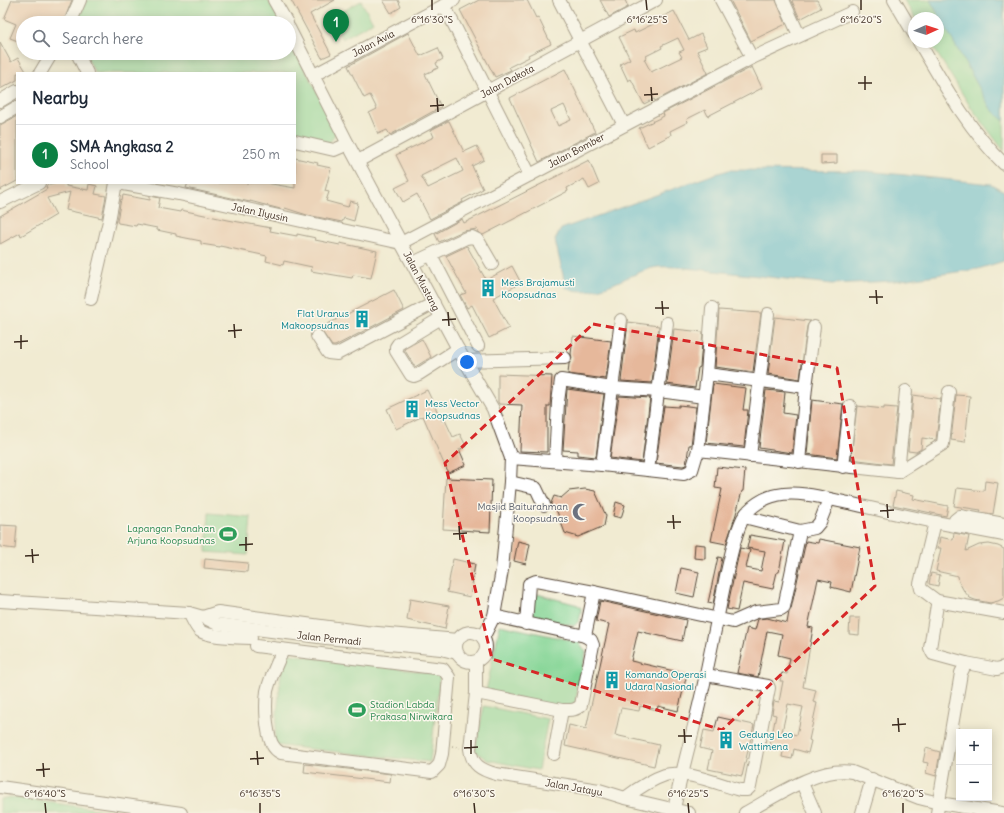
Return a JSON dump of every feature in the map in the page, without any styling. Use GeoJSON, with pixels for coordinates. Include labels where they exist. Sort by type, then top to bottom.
{"type":"FeatureCollection","features":[{"type":"Feature","properties":{"kind":"street"},"geometry":{"type":"LineString","coordinates":[[73,16],[80,0]]}},
{"type":"Feature","properties":{"kind":"street"},"geometry":{"type":"LineString","coordinates":[[274,0],[283,16]]}},
{"type":"Feature","properties":{"kind":"street"},"geometry":{"type":"LineString","coordinates":[[559,0],[624,125]]}},
{"type":"Feature","properties":{"kind":"street","name":"Jalan Dakota"},"geometry":{"type":"LineString","coordinates":[[358,162],[656,0]]}},
{"type":"Feature","properties":{"kind":"street"},"geometry":{"type":"LineString","coordinates":[[721,0],[752,58]]}},
{"type":"Feature","properties":{"kind":"street"},"geometry":{"type":"LineString","coordinates":[[783,0],[799,35]]}},
{"type":"Feature","properties":{"kind":"street"},"geometry":{"type":"LineString","coordinates":[[894,0],[908,24]]}},
{"type":"Feature","properties":{"kind":"street"},"geometry":{"type":"LineString","coordinates":[[449,2],[487,92],[530,175]]}},
{"type":"Feature","properties":{"kind":"street","name":"Jalan Avia"},"geometry":{"type":"LineString","coordinates":[[314,75],[449,2]]}},
{"type":"Feature","properties":{"kind":"street","name":"Jalan Bomber"},"geometry":{"type":"LineString","coordinates":[[401,243],[752,58],[799,35],[852,12]]}},
{"type":"Feature","properties":{"kind":"street","name":"Jalan Mustang"},"geometry":{"type":"LineString","coordinates":[[296,41],[348,144],[413,263],[441,318],[493,409],[511,458],[502,570],[494,616],[483,638]]}},
{"type":"Feature","properties":{"kind":"street"},"geometry":{"type":"LineString","coordinates":[[923,48],[959,109],[993,153],[1004,164]]}},
{"type":"Feature","properties":{"kind":"street"},"geometry":{"type":"LineString","coordinates":[[41,72],[48,60]]}},
{"type":"Feature","properties":{"kind":"street"},"geometry":{"type":"LineString","coordinates":[[80,60],[86,72]]}},
{"type":"Feature","properties":{"kind":"street"},"geometry":{"type":"LineString","coordinates":[[0,101],[16,92]]}},
{"type":"Feature","properties":{"kind":"street"},"geometry":{"type":"LineString","coordinates":[[0,117],[16,108]]}},
{"type":"Feature","properties":{"kind":"street"},"geometry":{"type":"LineString","coordinates":[[296,141],[334,150],[348,144]]}},
{"type":"Feature","properties":{"kind":"street"},"geometry":{"type":"LineString","coordinates":[[0,202],[37,184]]}},
{"type":"Feature","properties":{"kind":"street"},"geometry":{"type":"LineString","coordinates":[[91,299],[117,184]]}},
{"type":"Feature","properties":{"kind":"street","name":"Jalan Ilyusin"},"geometry":{"type":"LineString","coordinates":[[128,184],[180,189],[401,243]]}},
{"type":"Feature","properties":{"kind":"street"},"geometry":{"type":"LineString","coordinates":[[413,263],[466,238],[472,237],[478,240],[492,264]]}},
{"type":"Feature","properties":{"kind":"street"},"geometry":{"type":"LineString","coordinates":[[431,255],[478,346]]}},
{"type":"Feature","properties":{"kind":"street"},"geometry":{"type":"LineString","coordinates":[[317,336],[328,353],[337,354],[434,303]]}},
{"type":"Feature","properties":{"kind":"street"},"geometry":{"type":"LineString","coordinates":[[511,458],[602,465],[684,474],[688,473],[694,467],[698,450],[712,308]]}},
{"type":"Feature","properties":{"kind":"street"},"geometry":{"type":"LineString","coordinates":[[750,456],[768,314]]}},
{"type":"Feature","properties":{"kind":"street"},"geometry":{"type":"LineString","coordinates":[[441,318],[398,344],[396,351],[411,375],[414,376],[458,349]]}},
{"type":"Feature","properties":{"kind":"street"},"geometry":{"type":"LineString","coordinates":[[602,465],[621,320]]}},
{"type":"Feature","properties":{"kind":"street"},"geometry":{"type":"LineString","coordinates":[[648,470],[667,323]]}},
{"type":"Feature","properties":{"kind":"street"},"geometry":{"type":"LineString","coordinates":[[799,462],[806,387],[814,327]]}},
{"type":"Feature","properties":{"kind":"street"},"geometry":{"type":"LineString","coordinates":[[465,361],[565,358]]}},
{"type":"Feature","properties":{"kind":"street"},"geometry":{"type":"LineString","coordinates":[[706,374],[806,387]]}},
{"type":"Feature","properties":{"kind":"street"},"geometry":{"type":"LineString","coordinates":[[555,461],[558,402],[561,380],[612,388],[659,391],[704,397]]}},
{"type":"Feature","properties":{"kind":"street"},"geometry":{"type":"LineString","coordinates":[[898,472],[906,391]]}},
{"type":"Feature","properties":{"kind":"street"},"geometry":{"type":"LineString","coordinates":[[698,450],[898,472],[943,444],[949,392]]}},
{"type":"Feature","properties":{"kind":"street"},"geometry":{"type":"LineString","coordinates":[[843,467],[850,406]]}},
{"type":"Feature","properties":{"kind":"street"},"geometry":{"type":"LineString","coordinates":[[510,482],[536,488],[544,505]]}},
{"type":"Feature","properties":{"kind":"street"},"geometry":{"type":"LineString","coordinates":[[674,809],[681,773],[706,674],[716,620],[734,543],[744,517],[754,506],[766,498],[777,495],[807,495],[1004,535]]}},
{"type":"Feature","properties":{"kind":"street"},"geometry":{"type":"LineString","coordinates":[[744,517],[800,531],[815,528],[818,525],[829,499]]}},
{"type":"Feature","properties":{"kind":"street"},"geometry":{"type":"LineString","coordinates":[[954,525],[955,520],[960,516],[1004,524]]}},
{"type":"Feature","properties":{"kind":"street"},"geometry":{"type":"LineString","coordinates":[[935,522],[920,584],[921,589],[936,601],[1004,613]]}},
{"type":"Feature","properties":{"kind":"street"},"geometry":{"type":"LineString","coordinates":[[526,624],[529,584],[536,581],[594,592],[716,620],[736,622],[756,612],[781,609],[784,607],[800,531]]}},
{"type":"Feature","properties":{"kind":"street"},"geometry":{"type":"LineString","coordinates":[[585,636],[594,592]]}},
{"type":"Feature","properties":{"kind":"street"},"geometry":{"type":"LineString","coordinates":[[936,601],[937,605],[930,648],[933,654],[966,663],[998,669],[1004,667]]}},
{"type":"Feature","properties":{"kind":"street","name":"Jalan Permadi"},"geometry":{"type":"LineString","coordinates":[[0,602],[189,613],[203,617],[217,624],[326,638],[441,649],[458,653]]}},
{"type":"Feature","properties":{"kind":"street","name":"Jalan Permadi"},"geometry":{"type":"LineString","coordinates":[[203,617],[218,612],[366,632],[458,640]]}},
{"type":"Feature","properties":{"kind":"street"},"geometry":{"type":"LineString","coordinates":[[189,613],[198,629],[205,634],[254,642],[283,650],[443,669],[449,677],[439,765],[432,772],[281,753],[275,749],[271,744],[267,726],[267,690],[283,650]]}},
{"type":"Feature","properties":{"kind":"street"},"geometry":{"type":"LineString","coordinates":[[476,693],[562,710],[577,709],[581,705],[593,645],[591,640],[585,636],[494,616]]}},
{"type":"Feature","properties":{"kind":"street"},"geometry":{"type":"LineString","coordinates":[[473,632],[479,634],[486,643],[485,655],[481,660],[476,662],[470,663],[465,661],[458,653],[456,648],[458,640],[462,635],[468,633],[473,632]]}},
{"type":"Feature","properties":{"kind":"street"},"geometry":{"type":"LineString","coordinates":[[470,749],[476,693],[476,662]]}},
{"type":"Feature","properties":{"kind":"street"},"geometry":{"type":"LineString","coordinates":[[938,808],[961,673],[966,663]]}},
{"type":"Feature","properties":{"kind":"street"},"geometry":{"type":"LineString","coordinates":[[625,798],[647,783],[666,775],[681,773],[740,790],[746,790],[750,787],[769,688],[768,686],[706,674]]}},
{"type":"Feature","properties":{"kind":"street"},"geometry":{"type":"LineString","coordinates":[[554,754],[562,710]]}},
{"type":"Feature","properties":{"kind":"street","name":"Jalan Jatayu"},"geometry":{"type":"LineString","coordinates":[[470,749],[471,756],[476,764],[483,770],[496,774],[599,790],[625,798],[689,813]]}},
{"type":"Feature","properties":{"kind":"street"},"geometry":{"type":"LineString","coordinates":[[745,813],[814,777],[836,771],[852,772],[872,779],[919,798],[938,808],[1002,813]]}},
{"type":"Feature","properties":{"kind":"street"},"geometry":{"type":"LineString","coordinates":[[862,813],[872,779]]}},
{"type":"Feature","properties":{"kind":"street"},"geometry":{"type":"LineString","coordinates":[[802,783],[815,813]]}},
{"type":"Feature","properties":{"kind":"street"},"geometry":{"type":"LineString","coordinates":[[0,787],[181,813]]}},
{"type":"Feature","properties":{"kind":"path"},"geometry":{"type":"LineString","coordinates":[[442,745],[470,749]]}},
{"type":"Feature","properties":{"kind":"highlighted area"},"geometry":{"type":"Polygon","coordinates":[[[593,324],[837,368],[875,586],[722,730],[492,659],[445,463],[593,324]]]}},
{"type":"Feature","properties":{"kind":"green space"},"geometry":{"type":"Polygon","coordinates":[[[86,0],[268,0],[277,16],[80,16],[86,0]]]}},
{"type":"Feature","properties":{"kind":"green space"},"geometry":{"type":"Polygon","coordinates":[[[904,0],[1004,0],[1004,151],[970,106],[934,48],[944,48],[944,12],[911,12],[904,0]]]}},
{"type":"Feature","properties":{"kind":"green space"},"geometry":{"type":"Polygon","coordinates":[[[361,1],[373,22],[342,39],[331,18],[361,1]]]}},
{"type":"Feature","properties":{"kind":"green space"},"geometry":{"type":"Polygon","coordinates":[[[296,52],[335,126],[335,132],[333,138],[325,146],[296,139],[296,72],[94,72],[88,60],[296,60],[296,52]]]}},
{"type":"Feature","properties":{"kind":"green space","name":"Lapangan Panahan Arjuna Koopsudnas"},"geometry":{"type":"Polygon","coordinates":[[[209,513],[251,517],[248,555],[206,552],[209,513]]]}},
{"type":"Feature","properties":{"kind":"green space"},"geometry":{"type":"Polygon","coordinates":[[[533,593],[578,605],[581,608],[581,611],[578,622],[574,626],[524,614],[533,593]]]}},
{"type":"Feature","properties":{"kind":"green space"},"geometry":{"type":"Polygon","coordinates":[[[500,625],[579,642],[586,652],[575,703],[564,709],[486,691],[500,625]]]}},
{"type":"Feature","properties":{"kind":"green space","name":"Stadion Labda Prakasa Nirwikara"},"geometry":{"type":"Polygon","coordinates":[[[283,653],[440,674],[430,762],[274,745],[283,653]]]}},
{"type":"Feature","properties":{"kind":"green space"},"geometry":{"type":"Polygon","coordinates":[[[484,706],[548,719],[538,770],[487,760],[475,751],[484,706]]]}},
{"type":"Feature","properties":{"kind":"green space"},"geometry":{"type":"Polygon","coordinates":[[[11,797],[125,813],[0,813],[0,799],[11,797]]]}},
{"type":"Feature","properties":{"kind":"water"},"geometry":{"type":"Polygon","coordinates":[[[930,0],[1004,0],[1004,121],[991,109],[944,25],[944,12],[937,12],[930,0]]]}},
{"type":"Feature","properties":{"kind":"water"},"geometry":{"type":"Polygon","coordinates":[[[729,170],[867,171],[991,184],[1004,191],[1004,261],[978,269],[894,281],[832,284],[677,267],[661,267],[652,268],[599,289],[577,291],[566,288],[555,240],[561,229],[729,170]]]}},
{"type":"Feature","properties":{"kind":"building"},"geometry":{"type":"Polygon","coordinates":[[[12,0],[72,0],[66,16],[16,16],[16,24],[4,19],[12,0]]]}},
{"type":"Feature","properties":{"kind":"building"},"geometry":{"type":"Polygon","coordinates":[[[291,0],[335,0],[310,14],[331,54],[322,58],[291,0]]]}},
{"type":"Feature","properties":{"kind":"building"},"geometry":{"type":"Polygon","coordinates":[[[383,0],[398,0],[401,7],[391,13],[383,0]]]}},
{"type":"Feature","properties":{"kind":"building"},"geometry":{"type":"Polygon","coordinates":[[[479,0],[527,0],[536,18],[538,17],[551,44],[528,55],[529,57],[509,67],[511,70],[495,77],[460,10],[479,0]]]}},
{"type":"Feature","properties":{"kind":"building"},"geometry":{"type":"Polygon","coordinates":[[[600,0],[625,0],[628,7],[609,17],[600,0]]]}},
{"type":"Feature","properties":{"kind":"building"},"geometry":{"type":"Polygon","coordinates":[[[730,0],[776,0],[786,24],[751,41],[730,0]]]}},
{"type":"Feature","properties":{"kind":"building"},"geometry":{"type":"Polygon","coordinates":[[[817,0],[821,8],[800,19],[792,1],[817,0]]]}},
{"type":"Feature","properties":{"kind":"building"},"geometry":{"type":"Polygon","coordinates":[[[674,11],[689,40],[701,34],[707,47],[697,51],[708,73],[655,101],[654,99],[644,104],[631,79],[628,81],[620,64],[630,59],[619,37],[634,30],[635,33],[653,24],[652,22],[674,11]],[[678,38],[661,46],[662,48],[646,56],[647,58],[644,59],[651,72],[682,57],[679,52],[684,50],[678,38]]]}},
{"type":"Feature","properties":{"kind":"building"},"geometry":{"type":"Polygon","coordinates":[[[16,24],[16,40],[10,38],[16,24]]]}},
{"type":"Feature","properties":{"kind":"building"},"geometry":{"type":"Polygon","coordinates":[[[408,33],[420,56],[438,48],[443,59],[436,63],[438,68],[425,74],[441,107],[390,135],[387,130],[378,134],[369,113],[377,109],[370,95],[364,98],[348,66],[408,33]]]}},
{"type":"Feature","properties":{"kind":"building"},"geometry":{"type":"Polygon","coordinates":[[[0,42],[11,62],[16,59],[19,60],[26,72],[16,72],[16,81],[0,89],[0,42]]]}},
{"type":"Feature","properties":{"kind":"building"},"geometry":{"type":"Polygon","coordinates":[[[752,67],[762,88],[708,116],[705,110],[687,119],[688,122],[670,131],[671,135],[648,147],[639,128],[664,116],[663,113],[752,67]]]}},
{"type":"Feature","properties":{"kind":"building"},"geometry":{"type":"Polygon","coordinates":[[[565,69],[595,132],[539,162],[510,98],[565,69]],[[564,105],[551,111],[558,126],[571,120],[564,105]]]}},
{"type":"Feature","properties":{"kind":"building"},"geometry":{"type":"Polygon","coordinates":[[[16,117],[16,182],[0,190],[0,125],[16,117]]]}},
{"type":"Feature","properties":{"kind":"building"},"geometry":{"type":"Polygon","coordinates":[[[449,121],[464,152],[477,146],[484,160],[472,166],[483,189],[462,200],[463,202],[430,219],[417,194],[403,202],[395,188],[409,181],[396,155],[434,137],[431,130],[449,121]],[[457,158],[421,176],[428,188],[463,171],[457,158]]]}},
{"type":"Feature","properties":{"kind":"building"},"geometry":{"type":"Polygon","coordinates":[[[821,155],[837,155],[837,163],[821,164],[821,155]]]}},
{"type":"Feature","properties":{"kind":"building"},"geometry":{"type":"Polygon","coordinates":[[[296,158],[318,163],[317,165],[331,168],[325,191],[329,192],[326,201],[348,207],[350,201],[358,203],[354,221],[344,218],[342,222],[307,215],[285,208],[284,210],[250,201],[186,188],[188,184],[272,184],[295,188],[296,158]]]}},
{"type":"Feature","properties":{"kind":"building"},"geometry":{"type":"Polygon","coordinates":[[[589,160],[599,184],[589,189],[584,179],[567,188],[568,191],[483,235],[478,232],[477,229],[463,231],[439,242],[435,234],[462,219],[464,223],[589,160]]]}},
{"type":"Feature","properties":{"kind":"building"},"geometry":{"type":"Polygon","coordinates":[[[53,184],[66,184],[66,186],[88,190],[89,184],[97,186],[95,194],[106,196],[102,218],[66,210],[70,192],[47,198],[56,215],[21,236],[20,233],[0,244],[0,216],[47,189],[46,186],[53,184]]]}},
{"type":"Feature","properties":{"kind":"building"},"geometry":{"type":"Polygon","coordinates":[[[123,195],[150,200],[150,196],[160,198],[158,208],[180,212],[181,210],[271,228],[270,231],[297,236],[297,234],[316,238],[315,240],[340,245],[340,243],[377,251],[371,278],[353,275],[352,278],[311,271],[312,267],[284,261],[283,265],[266,261],[267,256],[220,246],[201,244],[201,241],[176,236],[176,234],[157,230],[157,228],[137,224],[136,226],[118,223],[117,221],[123,195]]]}},
{"type":"Feature","properties":{"kind":"building","name":"Mess Brajamusti Koopsudnas"},"geometry":{"type":"Polygon","coordinates":[[[467,246],[486,280],[512,266],[521,283],[493,298],[509,328],[489,338],[472,305],[467,308],[460,295],[466,293],[446,256],[467,246]]]}},
{"type":"Feature","properties":{"kind":"building","name":"Flat Uranus Makoopsudnas"},"geometry":{"type":"Polygon","coordinates":[[[394,290],[404,310],[335,346],[332,346],[320,328],[394,290]]]}},
{"type":"Feature","properties":{"kind":"building"},"geometry":{"type":"Polygon","coordinates":[[[719,310],[761,313],[753,372],[715,367],[719,310]]]}},
{"type":"Feature","properties":{"kind":"building"},"geometry":{"type":"Polygon","coordinates":[[[775,317],[810,321],[807,326],[800,379],[768,374],[775,317]]]}},
{"type":"Feature","properties":{"kind":"building"},"geometry":{"type":"Polygon","coordinates":[[[628,322],[659,326],[652,383],[621,381],[628,322]]]}},
{"type":"Feature","properties":{"kind":"building"},"geometry":{"type":"Polygon","coordinates":[[[674,329],[703,332],[700,367],[698,368],[695,388],[667,384],[674,329]]]}},
{"type":"Feature","properties":{"kind":"building"},"geometry":{"type":"Polygon","coordinates":[[[573,336],[611,341],[606,379],[568,374],[569,364],[572,358],[573,336]]]}},
{"type":"Feature","properties":{"kind":"building"},"geometry":{"type":"Polygon","coordinates":[[[422,339],[431,357],[415,367],[404,349],[422,339]]]}},
{"type":"Feature","properties":{"kind":"building"},"geometry":{"type":"Polygon","coordinates":[[[498,374],[552,376],[550,406],[547,406],[547,452],[520,451],[522,405],[499,404],[498,374]]]}},
{"type":"Feature","properties":{"kind":"building"},"geometry":{"type":"Polygon","coordinates":[[[713,384],[746,388],[743,410],[748,410],[744,447],[706,443],[713,384]]]}},
{"type":"Feature","properties":{"kind":"building"},"geometry":{"type":"Polygon","coordinates":[[[567,389],[604,394],[596,457],[578,455],[578,451],[563,450],[567,389]]]}},
{"type":"Feature","properties":{"kind":"building"},"geometry":{"type":"Polygon","coordinates":[[[427,390],[442,421],[445,420],[453,437],[460,434],[466,446],[459,449],[466,465],[448,473],[423,416],[396,429],[387,409],[427,390]]]}},
{"type":"Feature","properties":{"kind":"building"},"geometry":{"type":"Polygon","coordinates":[[[766,390],[785,392],[783,413],[796,415],[792,453],[759,448],[766,390]]]}},
{"type":"Feature","properties":{"kind":"building"},"geometry":{"type":"Polygon","coordinates":[[[913,395],[941,399],[936,440],[922,438],[921,449],[916,452],[908,451],[913,395]]]}},
{"type":"Feature","properties":{"kind":"building"},"geometry":{"type":"Polygon","coordinates":[[[956,395],[970,396],[965,442],[951,440],[956,395]]]}},
{"type":"Feature","properties":{"kind":"building"},"geometry":{"type":"Polygon","coordinates":[[[619,396],[650,398],[642,462],[610,458],[619,396]]]}},
{"type":"Feature","properties":{"kind":"building"},"geometry":{"type":"Polygon","coordinates":[[[812,400],[843,404],[837,458],[807,454],[812,400]]]}},
{"type":"Feature","properties":{"kind":"building"},"geometry":{"type":"Polygon","coordinates":[[[679,405],[696,407],[691,445],[689,445],[686,465],[656,463],[664,406],[679,407],[679,405]]]}},
{"type":"Feature","properties":{"kind":"building"},"geometry":{"type":"Polygon","coordinates":[[[857,406],[884,409],[884,407],[897,408],[891,464],[851,459],[857,406]]]}},
{"type":"Feature","properties":{"kind":"building"},"geometry":{"type":"Polygon","coordinates":[[[717,467],[745,470],[743,491],[726,544],[711,541],[722,489],[715,488],[717,467]]]}},
{"type":"Feature","properties":{"kind":"building"},"geometry":{"type":"Polygon","coordinates":[[[446,478],[492,480],[490,532],[443,529],[446,478]]]}},
{"type":"Feature","properties":{"kind":"building"},"geometry":{"type":"Polygon","coordinates":[[[985,481],[998,483],[993,514],[980,512],[981,510],[954,506],[957,488],[984,491],[985,481]]]}},
{"type":"Feature","properties":{"kind":"building","name":"Masjid Baiturahman Koopsudnas"},"geometry":{"type":"Polygon","coordinates":[[[585,489],[595,491],[606,516],[604,526],[578,537],[565,533],[556,509],[551,506],[551,503],[554,496],[561,498],[569,491],[585,489]]]}},
{"type":"Feature","properties":{"kind":"building"},"geometry":{"type":"Polygon","coordinates":[[[896,491],[914,495],[913,499],[948,506],[946,516],[893,505],[896,491]]]}},
{"type":"Feature","properties":{"kind":"building"},"geometry":{"type":"Polygon","coordinates":[[[616,502],[625,505],[621,518],[613,516],[616,502]]]}},
{"type":"Feature","properties":{"kind":"building"},"geometry":{"type":"Polygon","coordinates":[[[0,525],[17,526],[15,549],[0,547],[0,525]]]}},
{"type":"Feature","properties":{"kind":"building"},"geometry":{"type":"Polygon","coordinates":[[[954,533],[969,536],[966,551],[979,545],[989,544],[1004,549],[1004,598],[990,603],[975,600],[970,598],[964,591],[959,582],[958,576],[936,571],[941,548],[938,548],[940,537],[953,540],[954,533]]]}},
{"type":"Feature","properties":{"kind":"building"},"geometry":{"type":"Polygon","coordinates":[[[750,535],[785,541],[779,572],[777,572],[773,589],[743,583],[737,611],[727,609],[740,548],[750,550],[746,568],[761,571],[765,551],[747,548],[750,535]]]}},
{"type":"Feature","properties":{"kind":"building"},"geometry":{"type":"Polygon","coordinates":[[[819,539],[860,547],[851,592],[831,587],[832,582],[818,579],[808,627],[813,628],[803,687],[816,690],[813,702],[817,703],[809,740],[811,741],[808,753],[794,749],[792,759],[782,757],[784,747],[770,745],[776,715],[772,714],[774,701],[779,702],[783,681],[780,681],[782,673],[787,674],[790,658],[778,655],[782,634],[767,631],[758,677],[737,673],[747,628],[755,630],[758,619],[767,618],[787,623],[806,541],[818,543],[819,539]],[[788,704],[782,732],[797,735],[803,707],[788,704]]]}},
{"type":"Feature","properties":{"kind":"building"},"geometry":{"type":"Polygon","coordinates":[[[518,541],[530,544],[526,564],[514,561],[518,541]]]}},
{"type":"Feature","properties":{"kind":"building"},"geometry":{"type":"Polygon","coordinates":[[[695,544],[705,545],[705,559],[694,558],[695,544]]]}},
{"type":"Feature","properties":{"kind":"building"},"geometry":{"type":"Polygon","coordinates":[[[718,557],[722,558],[713,604],[708,603],[718,557]]]}},
{"type":"Feature","properties":{"kind":"building","name":"Lapangan Panahan Arjuna Koopsudnas"},"geometry":{"type":"Polygon","coordinates":[[[205,559],[248,563],[247,572],[204,568],[205,559]]]}},
{"type":"Feature","properties":{"kind":"building"},"geometry":{"type":"Polygon","coordinates":[[[453,559],[475,564],[470,597],[447,592],[453,559]]]}},
{"type":"Feature","properties":{"kind":"building"},"geometry":{"type":"Polygon","coordinates":[[[681,568],[699,572],[694,597],[676,593],[681,568]]]}},
{"type":"Feature","properties":{"kind":"building"},"geometry":{"type":"Polygon","coordinates":[[[931,573],[940,575],[938,586],[929,584],[931,573]]]}},
{"type":"Feature","properties":{"kind":"building"},"geometry":{"type":"Polygon","coordinates":[[[410,599],[449,606],[445,629],[407,620],[410,599]]]}},
{"type":"Feature","properties":{"kind":"building","name":"Komando Operasi Udara Nasional"},"geometry":{"type":"Polygon","coordinates":[[[600,601],[686,620],[682,641],[638,631],[631,661],[687,674],[678,711],[658,706],[657,710],[640,706],[639,711],[621,708],[615,735],[659,745],[654,766],[565,746],[569,725],[586,729],[609,624],[596,621],[600,601]]]}},
{"type":"Feature","properties":{"kind":"building"},"geometry":{"type":"Polygon","coordinates":[[[850,618],[860,618],[859,635],[849,634],[850,618]]]}},
{"type":"Feature","properties":{"kind":"building","name":"Gedung Leo Wattimena"},"geometry":{"type":"Polygon","coordinates":[[[718,717],[754,725],[742,776],[708,769],[712,751],[700,748],[704,730],[714,732],[718,717]]]}},
{"type":"Feature","properties":{"kind":"building"},"geometry":{"type":"Polygon","coordinates":[[[926,748],[940,752],[936,776],[926,773],[928,763],[923,762],[926,748]]]}},
{"type":"Feature","properties":{"kind":"building"},"geometry":{"type":"Polygon","coordinates":[[[305,764],[391,774],[390,782],[304,772],[305,764]]]}},
{"type":"Feature","properties":{"kind":"place","name":"SMA Angkasa 2"},"geometry":{"type":"Point","coordinates":[336,42]}},
{"type":"Feature","properties":{"kind":"place","name":"Mess Brajamusti Koopsudnas"},"geometry":{"type":"Point","coordinates":[488,288]}},
{"type":"Feature","properties":{"kind":"place","name":"Flat Uranus Makoopsudnas"},"geometry":{"type":"Point","coordinates":[362,319]}},
{"type":"Feature","properties":{"kind":"place","name":"Mess Vector Koopsudnas"},"geometry":{"type":"Point","coordinates":[412,409]}},
{"type":"Feature","properties":{"kind":"place","name":"Masjid Baiturahman Koopsudnas"},"geometry":{"type":"Point","coordinates":[581,512]}},
{"type":"Feature","properties":{"kind":"place","name":"Lapangan Panahan Arjuna Koopsudnas"},"geometry":{"type":"Point","coordinates":[228,534]}},
{"type":"Feature","properties":{"kind":"place","name":"Komando Operasi Udara Nasional"},"geometry":{"type":"Point","coordinates":[612,680]}},
{"type":"Feature","properties":{"kind":"place","name":"Stadion Labda Prakasa Nirwikara"},"geometry":{"type":"Point","coordinates":[357,710]}},
{"type":"Feature","properties":{"kind":"place","name":"Gedung Leo Wattimena"},"geometry":{"type":"Point","coordinates":[726,740]}}]}
